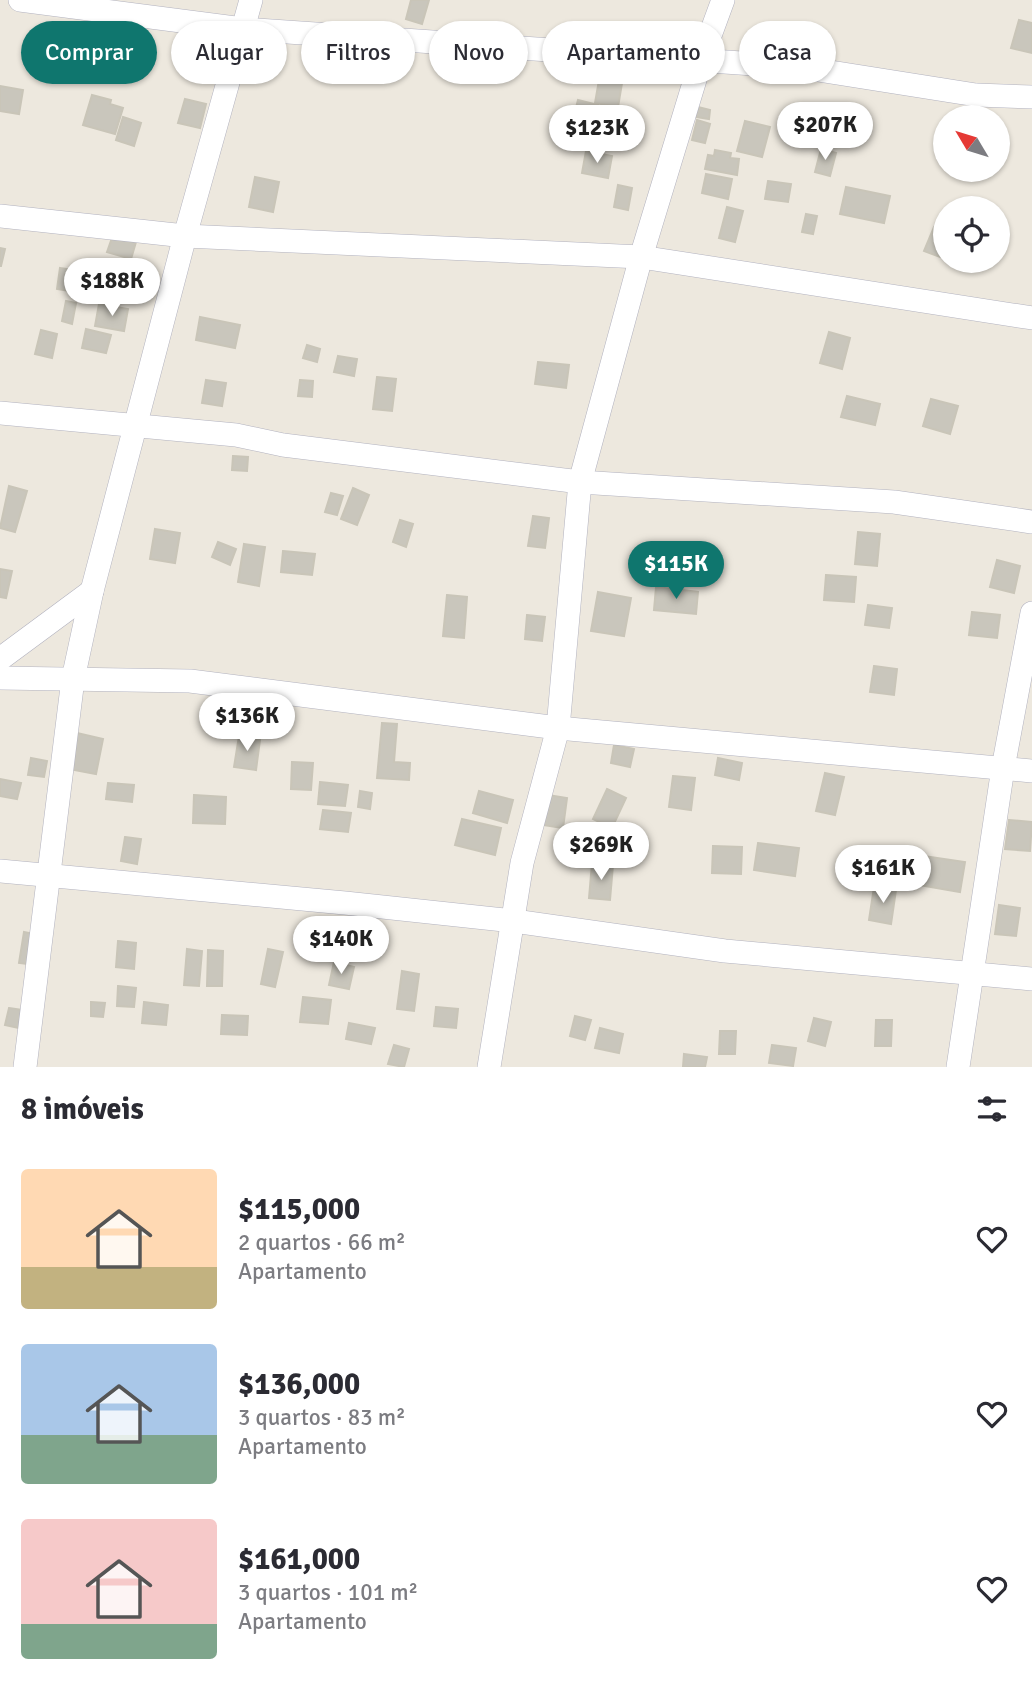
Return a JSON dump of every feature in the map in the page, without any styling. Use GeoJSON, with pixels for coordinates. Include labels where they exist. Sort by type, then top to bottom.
{"type":"FeatureCollection","features":[{"type":"Feature","properties":{"kind":"street"},"geometry":{"type":"LineString","coordinates":[[20,0],[181,21]]}},
{"type":"Feature","properties":{"kind":"street"},"geometry":{"type":"LineString","coordinates":[[245,21],[251,0]]}},
{"type":"Feature","properties":{"kind":"street"},"geometry":{"type":"LineString","coordinates":[[715,21],[723,0]]}},
{"type":"Feature","properties":{"kind":"street"},"geometry":{"type":"LineString","coordinates":[[287,32],[542,49]]}},
{"type":"Feature","properties":{"kind":"street"},"geometry":{"type":"LineString","coordinates":[[725,62],[799,67],[976,95],[1032,97]]}},
{"type":"Feature","properties":{"kind":"street"},"geometry":{"type":"LineString","coordinates":[[25,1067],[51,877],[73,679],[92,591],[135,424],[228,84]]}},
{"type":"Feature","properties":{"kind":"street"},"geometry":{"type":"LineString","coordinates":[[489,1067],[522,863],[558,728],[580,482],[641,257],[694,84]]}},
{"type":"Feature","properties":{"kind":"street"},"geometry":{"type":"LineString","coordinates":[[0,216],[185,236],[641,257],[1032,318]]}},
{"type":"Feature","properties":{"kind":"street"},"geometry":{"type":"LineString","coordinates":[[0,413],[135,424],[580,482],[894,502],[1032,522]]}},
{"type":"Feature","properties":{"kind":"street"},"geometry":{"type":"LineString","coordinates":[[0,659],[92,591]]}},
{"type":"Feature","properties":{"kind":"street"},"geometry":{"type":"LineString","coordinates":[[958,1067],[1003,768],[1032,613]]}},
{"type":"Feature","properties":{"kind":"street"},"geometry":{"type":"LineString","coordinates":[[0,678],[190,681],[558,728],[1032,771]]}},
{"type":"Feature","properties":{"kind":"street"},"geometry":{"type":"LineString","coordinates":[[0,871],[514,921],[725,951],[1032,979]]}},
{"type":"Feature","properties":{"kind":"building"},"geometry":{"type":"Polygon","coordinates":[[[411,0],[429,0],[422,24],[406,19],[411,0]]]}},
{"type":"Feature","properties":{"kind":"building"},"geometry":{"type":"Polygon","coordinates":[[[1019,20],[1032,23],[1032,53],[1011,48],[1019,20]]]}},
{"type":"Feature","properties":{"kind":"building"},"geometry":{"type":"Polygon","coordinates":[[[598,84],[622,84],[618,107],[595,103],[598,84]]]}},
{"type":"Feature","properties":{"kind":"building"},"geometry":{"type":"Polygon","coordinates":[[[0,86],[23,90],[19,114],[0,111],[0,86]]]}},
{"type":"Feature","properties":{"kind":"building"},"geometry":{"type":"Polygon","coordinates":[[[92,95],[111,100],[110,104],[123,108],[115,134],[83,125],[92,95]]]}},
{"type":"Feature","properties":{"kind":"building"},"geometry":{"type":"Polygon","coordinates":[[[185,99],[206,104],[200,128],[178,123],[185,99]]]}},
{"type":"Feature","properties":{"kind":"building"},"geometry":{"type":"Polygon","coordinates":[[[578,100],[598,105],[591,128],[572,123],[578,100]]]}},
{"type":"Feature","properties":{"kind":"building"},"geometry":{"type":"Polygon","coordinates":[[[698,107],[710,110],[709,119],[696,117],[698,107]]]}},
{"type":"Feature","properties":{"kind":"building"},"geometry":{"type":"Polygon","coordinates":[[[123,117],[141,123],[134,146],[116,140],[123,117]]]}},
{"type":"Feature","properties":{"kind":"building"},"geometry":{"type":"Polygon","coordinates":[[[697,120],[710,124],[705,143],[692,140],[697,120]]]}},
{"type":"Feature","properties":{"kind":"building"},"geometry":{"type":"Polygon","coordinates":[[[745,121],[770,127],[762,157],[737,151],[745,121]]]}},
{"type":"Feature","properties":{"kind":"building"},"geometry":{"type":"Polygon","coordinates":[[[821,149],[836,153],[830,176],[815,172],[821,149]]]}},
{"type":"Feature","properties":{"kind":"building"},"geometry":{"type":"Polygon","coordinates":[[[715,150],[731,153],[730,158],[739,159],[737,175],[705,169],[708,155],[714,156],[715,150]]]}},
{"type":"Feature","properties":{"kind":"building"},"geometry":{"type":"Polygon","coordinates":[[[586,151],[612,156],[608,178],[582,173],[586,151]]]}},
{"type":"Feature","properties":{"kind":"building"},"geometry":{"type":"Polygon","coordinates":[[[706,174],[732,179],[728,199],[702,193],[706,174]]]}},
{"type":"Feature","properties":{"kind":"building"},"geometry":{"type":"Polygon","coordinates":[[[255,177],[279,182],[273,212],[249,207],[255,177]]]}},
{"type":"Feature","properties":{"kind":"building"},"geometry":{"type":"Polygon","coordinates":[[[768,181],[791,184],[788,202],[765,199],[768,181]]]}},
{"type":"Feature","properties":{"kind":"building"},"geometry":{"type":"Polygon","coordinates":[[[618,185],[632,188],[628,210],[614,207],[618,185]]]}},
{"type":"Feature","properties":{"kind":"building"},"geometry":{"type":"Polygon","coordinates":[[[846,187],[890,196],[884,223],[840,214],[846,187]]]}},
{"type":"Feature","properties":{"kind":"building"},"geometry":{"type":"Polygon","coordinates":[[[727,207],[743,211],[735,242],[719,238],[727,207]]]}},
{"type":"Feature","properties":{"kind":"building"},"geometry":{"type":"Polygon","coordinates":[[[806,214],[817,216],[813,234],[802,232],[806,214]]]}},
{"type":"Feature","properties":{"kind":"building"},"geometry":{"type":"Polygon","coordinates":[[[933,229],[933,254],[924,251],[933,229]]]}},
{"type":"Feature","properties":{"kind":"building"},"geometry":{"type":"Polygon","coordinates":[[[113,235],[136,242],[131,259],[107,252],[113,235]]]}},
{"type":"Feature","properties":{"kind":"building"},"geometry":{"type":"Polygon","coordinates":[[[0,248],[5,249],[1,266],[0,266],[0,248]]]}},
{"type":"Feature","properties":{"kind":"building"},"geometry":{"type":"Polygon","coordinates":[[[135,262],[151,266],[145,286],[130,283],[135,262]]]}},
{"type":"Feature","properties":{"kind":"building"},"geometry":{"type":"Polygon","coordinates":[[[60,268],[74,270],[70,291],[57,289],[60,268]]]}},
{"type":"Feature","properties":{"kind":"building"},"geometry":{"type":"Polygon","coordinates":[[[66,301],[76,303],[72,324],[62,321],[66,301]]]}},
{"type":"Feature","properties":{"kind":"building"},"geometry":{"type":"Polygon","coordinates":[[[99,304],[128,309],[124,331],[95,326],[99,304]]]}},
{"type":"Feature","properties":{"kind":"building"},"geometry":{"type":"Polygon","coordinates":[[[200,317],[240,325],[235,348],[196,340],[200,317]]]}},
{"type":"Feature","properties":{"kind":"building"},"geometry":{"type":"Polygon","coordinates":[[[86,329],[111,335],[106,353],[82,348],[86,329]]]}},
{"type":"Feature","properties":{"kind":"building"},"geometry":{"type":"Polygon","coordinates":[[[41,330],[57,334],[52,358],[35,354],[41,330]]]}},
{"type":"Feature","properties":{"kind":"building"},"geometry":{"type":"Polygon","coordinates":[[[829,332],[850,338],[842,369],[820,363],[829,332]]]}},
{"type":"Feature","properties":{"kind":"building"},"geometry":{"type":"Polygon","coordinates":[[[307,345],[320,349],[317,362],[303,358],[307,345]]]}},
{"type":"Feature","properties":{"kind":"building"},"geometry":{"type":"Polygon","coordinates":[[[338,356],[357,359],[354,376],[334,372],[338,356]]]}},
{"type":"Feature","properties":{"kind":"building"},"geometry":{"type":"Polygon","coordinates":[[[538,362],[569,365],[566,388],[535,384],[538,362]]]}},
{"type":"Feature","properties":{"kind":"building"},"geometry":{"type":"Polygon","coordinates":[[[377,377],[396,379],[392,411],[373,409],[377,377]]]}},
{"type":"Feature","properties":{"kind":"building"},"geometry":{"type":"Polygon","coordinates":[[[206,380],[226,383],[222,406],[202,403],[206,380]]]}},
{"type":"Feature","properties":{"kind":"building"},"geometry":{"type":"Polygon","coordinates":[[[300,380],[313,381],[312,397],[298,396],[300,380]]]}},
{"type":"Feature","properties":{"kind":"building"},"geometry":{"type":"Polygon","coordinates":[[[847,396],[880,404],[875,425],[841,417],[847,396]]]}},
{"type":"Feature","properties":{"kind":"building"},"geometry":{"type":"Polygon","coordinates":[[[931,399],[958,406],[950,434],[923,426],[931,399]]]}},
{"type":"Feature","properties":{"kind":"building"},"geometry":{"type":"Polygon","coordinates":[[[233,456],[248,457],[247,471],[232,470],[233,456]]]}},
{"type":"Feature","properties":{"kind":"building"},"geometry":{"type":"Polygon","coordinates":[[[9,486],[27,491],[15,532],[0,528],[9,486]]]}},
{"type":"Feature","properties":{"kind":"building"},"geometry":{"type":"Polygon","coordinates":[[[353,488],[369,495],[357,525],[341,519],[353,488]]]}},
{"type":"Feature","properties":{"kind":"building"},"geometry":{"type":"Polygon","coordinates":[[[331,493],[343,496],[337,515],[325,512],[331,493]]]}},
{"type":"Feature","properties":{"kind":"building"},"geometry":{"type":"Polygon","coordinates":[[[533,516],[549,518],[545,548],[528,546],[533,516]]]}},
{"type":"Feature","properties":{"kind":"building"},"geometry":{"type":"Polygon","coordinates":[[[400,520],[413,524],[406,547],[393,542],[400,520]]]}},
{"type":"Feature","properties":{"kind":"building"},"geometry":{"type":"Polygon","coordinates":[[[155,529],[180,533],[175,563],[150,559],[155,529]]]}},
{"type":"Feature","properties":{"kind":"building"},"geometry":{"type":"Polygon","coordinates":[[[858,532],[880,534],[877,566],[855,564],[858,532]]]}},
{"type":"Feature","properties":{"kind":"building"},"geometry":{"type":"Polygon","coordinates":[[[218,542],[236,549],[230,565],[212,557],[218,542]]]}},
{"type":"Feature","properties":{"kind":"building"},"geometry":{"type":"Polygon","coordinates":[[[244,544],[265,547],[259,586],[238,582],[244,544]]]}},
{"type":"Feature","properties":{"kind":"building"},"geometry":{"type":"Polygon","coordinates":[[[283,551],[315,554],[312,575],[281,572],[283,551]]]}},
{"type":"Feature","properties":{"kind":"building"},"geometry":{"type":"Polygon","coordinates":[[[997,560],[1020,566],[1014,593],[990,587],[997,560]]]}},
{"type":"Feature","properties":{"kind":"building"},"geometry":{"type":"Polygon","coordinates":[[[0,569],[12,571],[6,598],[0,597],[0,569]]]}},
{"type":"Feature","properties":{"kind":"building"},"geometry":{"type":"Polygon","coordinates":[[[826,575],[856,577],[854,602],[824,600],[826,575]]]}},
{"type":"Feature","properties":{"kind":"building"},"geometry":{"type":"Polygon","coordinates":[[[656,587],[698,592],[696,614],[654,610],[656,587]]]}},
{"type":"Feature","properties":{"kind":"building"},"geometry":{"type":"Polygon","coordinates":[[[598,592],[631,598],[624,636],[591,631],[598,592]]]}},
{"type":"Feature","properties":{"kind":"building"},"geometry":{"type":"Polygon","coordinates":[[[447,595],[467,597],[464,638],[443,636],[447,595]]]}},
{"type":"Feature","properties":{"kind":"building"},"geometry":{"type":"Polygon","coordinates":[[[868,605],[892,608],[889,628],[865,625],[868,605]]]}},
{"type":"Feature","properties":{"kind":"building"},"geometry":{"type":"Polygon","coordinates":[[[972,612],[1000,615],[997,638],[969,635],[972,612]]]}},
{"type":"Feature","properties":{"kind":"building"},"geometry":{"type":"Polygon","coordinates":[[[527,615],[545,617],[542,641],[525,639],[527,615]]]}},
{"type":"Feature","properties":{"kind":"building"},"geometry":{"type":"Polygon","coordinates":[[[874,666],[897,669],[894,695],[870,692],[874,666]]]}},
{"type":"Feature","properties":{"kind":"building"},"geometry":{"type":"Polygon","coordinates":[[[382,723],[397,724],[394,762],[410,763],[409,780],[377,778],[382,723]]]}},
{"type":"Feature","properties":{"kind":"building"},"geometry":{"type":"Polygon","coordinates":[[[77,733],[103,739],[96,774],[69,769],[77,733]]]}},
{"type":"Feature","properties":{"kind":"building"},"geometry":{"type":"Polygon","coordinates":[[[239,736],[260,740],[256,770],[234,767],[239,736]]]}},
{"type":"Feature","properties":{"kind":"building"},"geometry":{"type":"Polygon","coordinates":[[[614,745],[634,749],[630,767],[611,763],[614,745]]]}},
{"type":"Feature","properties":{"kind":"building"},"geometry":{"type":"Polygon","coordinates":[[[31,758],[47,761],[44,777],[28,775],[31,758]]]}},
{"type":"Feature","properties":{"kind":"building"},"geometry":{"type":"Polygon","coordinates":[[[718,758],[742,763],[739,780],[715,775],[718,758]]]}},
{"type":"Feature","properties":{"kind":"building"},"geometry":{"type":"Polygon","coordinates":[[[292,762],[313,763],[311,790],[291,789],[292,762]]]}},
{"type":"Feature","properties":{"kind":"building"},"geometry":{"type":"Polygon","coordinates":[[[825,773],[844,777],[835,815],[816,811],[825,773]]]}},
{"type":"Feature","properties":{"kind":"building"},"geometry":{"type":"Polygon","coordinates":[[[673,776],[695,778],[691,810],[669,807],[673,776]]]}},
{"type":"Feature","properties":{"kind":"building"},"geometry":{"type":"Polygon","coordinates":[[[0,779],[21,783],[17,799],[0,796],[0,779]]]}},
{"type":"Feature","properties":{"kind":"building"},"geometry":{"type":"Polygon","coordinates":[[[320,782],[348,785],[345,806],[318,804],[320,782]]]}},
{"type":"Feature","properties":{"kind":"building"},"geometry":{"type":"Polygon","coordinates":[[[108,783],[134,785],[132,802],[106,799],[108,783]]]}},
{"type":"Feature","properties":{"kind":"building"},"geometry":{"type":"Polygon","coordinates":[[[607,789],[626,798],[612,828],[593,819],[607,789]]]}},
{"type":"Feature","properties":{"kind":"building"},"geometry":{"type":"Polygon","coordinates":[[[360,791],[372,793],[370,809],[358,807],[360,791]]]}},
{"type":"Feature","properties":{"kind":"building"},"geometry":{"type":"Polygon","coordinates":[[[479,791],[513,800],[507,823],[473,813],[479,791]]]}},
{"type":"Feature","properties":{"kind":"building"},"geometry":{"type":"Polygon","coordinates":[[[194,795],[226,797],[225,824],[193,823],[194,795]]]}},
{"type":"Feature","properties":{"kind":"building"},"geometry":{"type":"Polygon","coordinates":[[[548,795],[567,798],[563,828],[543,825],[548,795]]]}},
{"type":"Feature","properties":{"kind":"building"},"geometry":{"type":"Polygon","coordinates":[[[323,810],[351,813],[348,832],[320,829],[323,810]]]}},
{"type":"Feature","properties":{"kind":"building"},"geometry":{"type":"Polygon","coordinates":[[[462,819],[501,828],[495,855],[455,845],[462,819]]]}},
{"type":"Feature","properties":{"kind":"building"},"geometry":{"type":"Polygon","coordinates":[[[1009,820],[1032,822],[1030,851],[1005,849],[1009,820]]]}},
{"type":"Feature","properties":{"kind":"building"},"geometry":{"type":"Polygon","coordinates":[[[125,837],[141,839],[137,864],[121,861],[125,837]]]}},
{"type":"Feature","properties":{"kind":"building"},"geometry":{"type":"Polygon","coordinates":[[[758,843],[799,848],[795,876],[754,870],[758,843]]]}},
{"type":"Feature","properties":{"kind":"building"},"geometry":{"type":"Polygon","coordinates":[[[713,846],[742,847],[741,874],[712,873],[713,846]]]}},
{"type":"Feature","properties":{"kind":"building"},"geometry":{"type":"Polygon","coordinates":[[[917,855],[965,862],[960,892],[913,884],[917,855]]]}},
{"type":"Feature","properties":{"kind":"building"},"geometry":{"type":"Polygon","coordinates":[[[867,857],[882,859],[879,880],[864,878],[867,857]]]}},
{"type":"Feature","properties":{"kind":"building"},"geometry":{"type":"Polygon","coordinates":[[[592,863],[613,865],[610,900],[589,898],[592,863]]]}},
{"type":"Feature","properties":{"kind":"building"},"geometry":{"type":"Polygon","coordinates":[[[874,887],[896,890],[891,924],[869,920],[874,887]]]}},
{"type":"Feature","properties":{"kind":"building"},"geometry":{"type":"Polygon","coordinates":[[[999,905],[1020,908],[1016,936],[995,934],[999,905]]]}},
{"type":"Feature","properties":{"kind":"building"},"geometry":{"type":"Polygon","coordinates":[[[24,932],[39,935],[35,965],[19,963],[24,932]]]}},
{"type":"Feature","properties":{"kind":"building"},"geometry":{"type":"Polygon","coordinates":[[[118,941],[136,943],[134,969],[116,967],[118,941]]]}},
{"type":"Feature","properties":{"kind":"building"},"geometry":{"type":"Polygon","coordinates":[[[187,949],[202,951],[199,986],[184,985],[187,949]]]}},
{"type":"Feature","properties":{"kind":"building"},"geometry":{"type":"Polygon","coordinates":[[[268,949],[283,952],[275,987],[261,984],[268,949]]]}},
{"type":"Feature","properties":{"kind":"building"},"geometry":{"type":"Polygon","coordinates":[[[208,950],[223,951],[222,986],[207,986],[208,950]]]}},
{"type":"Feature","properties":{"kind":"building"},"geometry":{"type":"Polygon","coordinates":[[[334,962],[354,967],[349,989],[329,985],[334,962]]]}},
{"type":"Feature","properties":{"kind":"building"},"geometry":{"type":"Polygon","coordinates":[[[402,971],[419,974],[414,1011],[397,1009],[402,971]]]}},
{"type":"Feature","properties":{"kind":"building"},"geometry":{"type":"Polygon","coordinates":[[[118,986],[136,988],[134,1007],[117,1006],[118,986]]]}},
{"type":"Feature","properties":{"kind":"building"},"geometry":{"type":"Polygon","coordinates":[[[303,997],[331,1000],[328,1024],[300,1022],[303,997]]]}},
{"type":"Feature","properties":{"kind":"building"},"geometry":{"type":"Polygon","coordinates":[[[91,1002],[105,1003],[103,1017],[91,1016],[91,1002]]]}},
{"type":"Feature","properties":{"kind":"building"},"geometry":{"type":"Polygon","coordinates":[[[144,1002],[168,1005],[166,1025],[142,1023],[144,1002]]]}},
{"type":"Feature","properties":{"kind":"building"},"geometry":{"type":"Polygon","coordinates":[[[436,1007],[458,1009],[456,1028],[434,1026],[436,1007]]]}},
{"type":"Feature","properties":{"kind":"building"},"geometry":{"type":"Polygon","coordinates":[[[9,1008],[23,1010],[19,1028],[5,1025],[9,1008]]]}},
{"type":"Feature","properties":{"kind":"building"},"geometry":{"type":"Polygon","coordinates":[[[222,1015],[248,1016],[247,1035],[221,1034],[222,1015]]]}},
{"type":"Feature","properties":{"kind":"building"},"geometry":{"type":"Polygon","coordinates":[[[575,1016],[591,1020],[585,1040],[570,1036],[575,1016]]]}},
{"type":"Feature","properties":{"kind":"building"},"geometry":{"type":"Polygon","coordinates":[[[814,1018],[831,1022],[825,1046],[808,1041],[814,1018]]]}},
{"type":"Feature","properties":{"kind":"building"},"geometry":{"type":"Polygon","coordinates":[[[876,1020],[892,1020],[891,1046],[875,1046],[876,1020]]]}},
{"type":"Feature","properties":{"kind":"building"},"geometry":{"type":"Polygon","coordinates":[[[349,1023],[375,1028],[371,1044],[346,1039],[349,1023]]]}},
{"type":"Feature","properties":{"kind":"building"},"geometry":{"type":"Polygon","coordinates":[[[600,1028],[623,1034],[619,1053],[595,1048],[600,1028]]]}},
{"type":"Feature","properties":{"kind":"building"},"geometry":{"type":"Polygon","coordinates":[[[720,1031],[736,1031],[735,1054],[719,1054],[720,1031]]]}},
{"type":"Feature","properties":{"kind":"building"},"geometry":{"type":"Polygon","coordinates":[[[394,1045],[409,1049],[404,1067],[388,1064],[394,1045]]]}},
{"type":"Feature","properties":{"kind":"building"},"geometry":{"type":"Polygon","coordinates":[[[772,1045],[796,1048],[793,1066],[769,1063],[772,1045]]]}},
{"type":"Feature","properties":{"kind":"building"},"geometry":{"type":"Polygon","coordinates":[[[684,1054],[707,1057],[705,1067],[683,1067],[684,1054]]]}}]}
